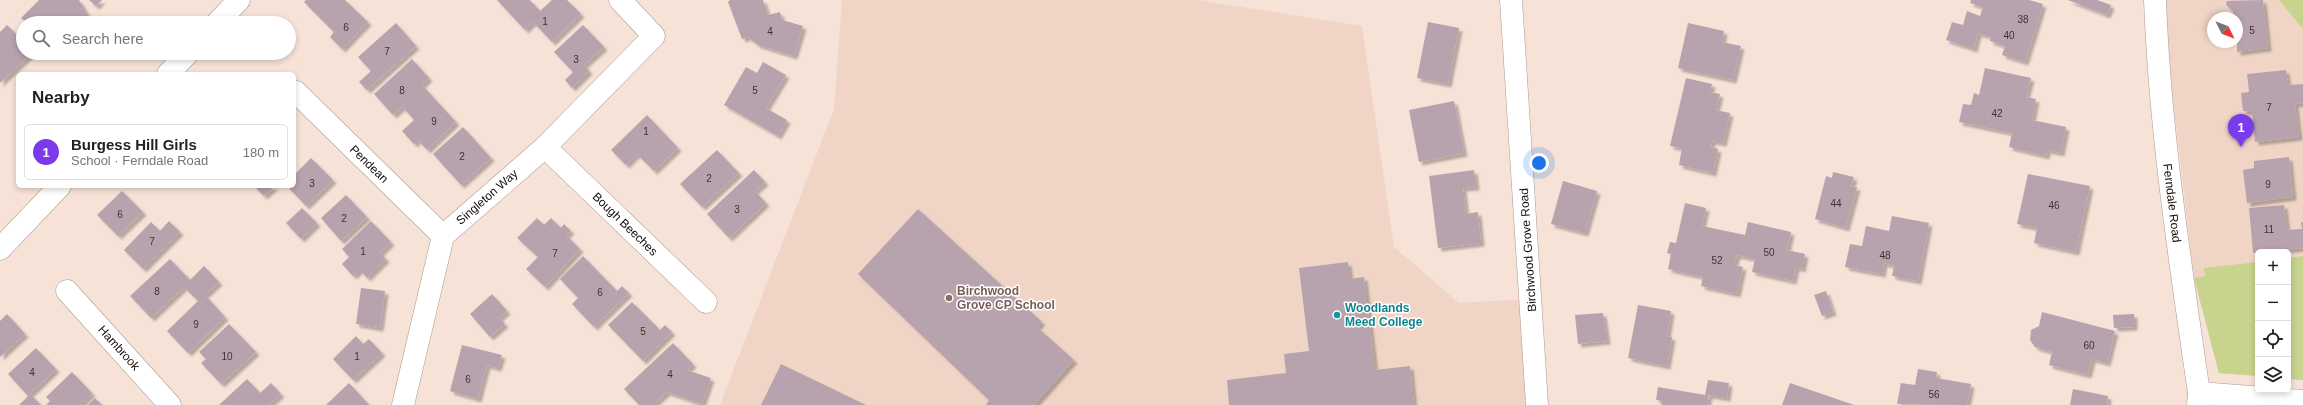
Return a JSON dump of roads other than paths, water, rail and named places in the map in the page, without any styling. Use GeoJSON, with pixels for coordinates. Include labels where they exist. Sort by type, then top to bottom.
{"type":"FeatureCollection","features":[{"type":"Feature","properties":{"kind":"street"},"geometry":{"type":"LineString","coordinates":[[224,16],[239,0]]}},
{"type":"Feature","properties":{"kind":"street","name":"Singleton Way"},"geometry":{"type":"LineString","coordinates":[[443,236],[545,147],[654,36],[620,0]]}},
{"type":"Feature","properties":{"kind":"street","name":"Birchwood Grove Road"},"geometry":{"type":"LineString","coordinates":[[1511,0],[1537,405]]}},
{"type":"Feature","properties":{"kind":"street","name":"Ferndale Road"},"geometry":{"type":"LineString","coordinates":[[2155,0],[2157,51],[2169,188],[2199,399]]}},
{"type":"Feature","properties":{"kind":"street"},"geometry":{"type":"LineString","coordinates":[[170,72],[181,60]]}},
{"type":"Feature","properties":{"kind":"street","name":"Pendean"},"geometry":{"type":"LineString","coordinates":[[296,92],[443,236]]}},
{"type":"Feature","properties":{"kind":"street","name":"Bough Beeches"},"geometry":{"type":"LineString","coordinates":[[545,147],[706,302]]}},
{"type":"Feature","properties":{"kind":"street"},"geometry":{"type":"LineString","coordinates":[[0,249],[58,188]]}},
{"type":"Feature","properties":{"kind":"street"},"geometry":{"type":"LineString","coordinates":[[403,405],[443,236]]}},
{"type":"Feature","properties":{"kind":"street","name":"Hambrook"},"geometry":{"type":"LineString","coordinates":[[67,292],[170,405]]}},
{"type":"Feature","properties":{"kind":"street"},"geometry":{"type":"LineString","coordinates":[[2199,399],[2303,401]]}},
{"type":"Feature","properties":{"kind":"place","name":"Burgess Hill Girls"},"geometry":{"type":"Point","coordinates":[2241,147]}},
{"type":"Feature","properties":{"kind":"place","name":"Birchwood Grove CP School"},"geometry":{"type":"Point","coordinates":[949,298]}},
{"type":"Feature","properties":{"kind":"place","name":"Woodlands Meed College"},"geometry":{"type":"Point","coordinates":[1337,315]}}]}
